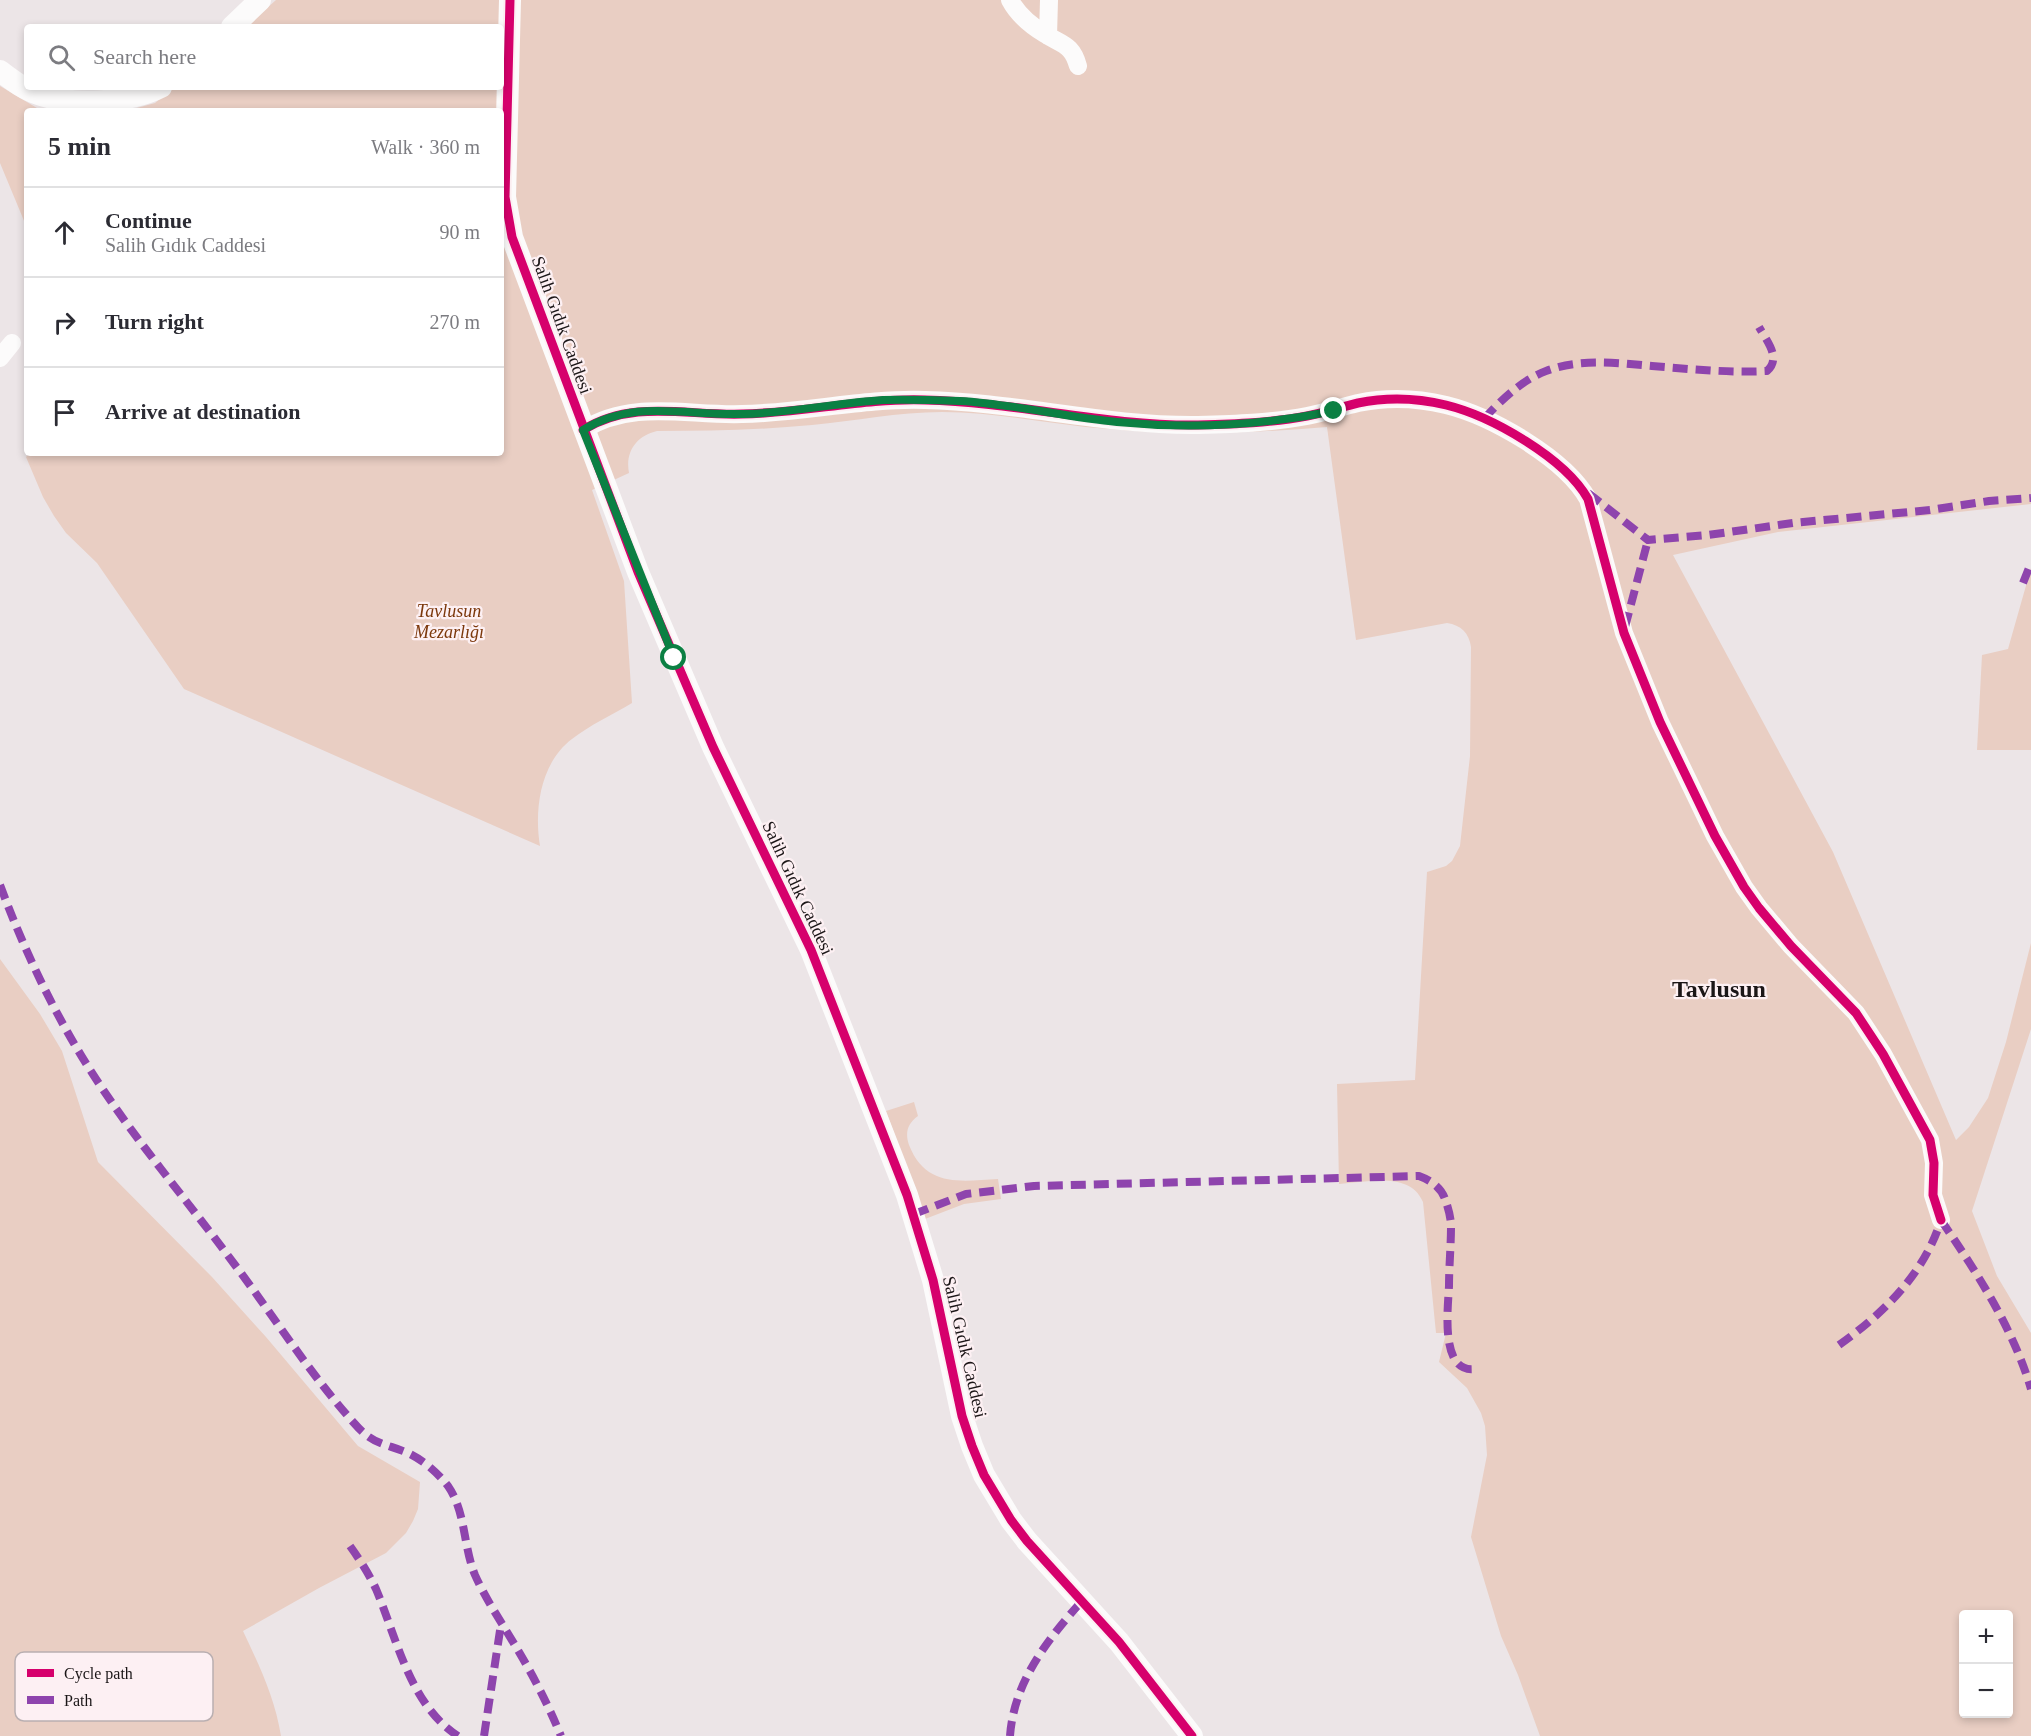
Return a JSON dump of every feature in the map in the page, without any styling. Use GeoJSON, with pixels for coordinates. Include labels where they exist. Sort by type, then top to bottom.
{"type":"FeatureCollection","features":[{"type":"Feature","properties":{"kind":"street"},"geometry":{"type":"LineString","coordinates":[[235,24],[260,0]]}},
{"type":"Feature","properties":{"kind":"street","name":"Salih Gıdık Caddesi"},"geometry":{"type":"LineString","coordinates":[[510,0],[505,197],[512,237],[583,430],[674,658],[713,747],[811,950],[907,1195],[933,1280],[962,1416],[972,1446],[984,1475],[1027,1541],[1119,1642],[1192,1736]]}},
{"type":"Feature","properties":{"kind":"street"},"geometry":{"type":"LineString","coordinates":[[1010,0],[1022,18],[1048,36],[1068,46],[1078,66]]}},
{"type":"Feature","properties":{"kind":"street"},"geometry":{"type":"LineString","coordinates":[[1048,36],[1049,0]]}},
{"type":"Feature","properties":{"kind":"street"},"geometry":{"type":"LineString","coordinates":[[0,71],[24,88]]}},
{"type":"Feature","properties":{"kind":"street"},"geometry":{"type":"LineString","coordinates":[[29,90],[59,99],[86,102],[131,97],[152,90]]}},
{"type":"Feature","properties":{"kind":"street"},"geometry":{"type":"LineString","coordinates":[[0,358],[12,344]]}},
{"type":"Feature","properties":{"kind":"street"},"geometry":{"type":"LineString","coordinates":[[583,430],[604,419],[626,412],[771,413],[883,400],[963,401],[1119,422],[1196,425],[1305,417],[1355,404],[1400,399],[1446,405],[1484,418],[1512,433],[1565,471],[1588,499],[1624,633],[1660,722],[1715,836],[1744,887],[1759,908],[1780,934],[1856,1013],[1878,1047],[1930,1140],[1934,1163],[1933,1195],[1941,1220]]}},
{"type":"Feature","properties":{"kind":"green space","name":"Tavlusun Mezarlığı"},"geometry":{"type":"Polygon","coordinates":[[[276,0],[2031,0],[2031,504],[1778,532],[1673,555],[1833,852],[1956,1140],[1969,1127],[1988,1098],[2006,1042],[2031,943],[2031,1029],[1972,1211],[1997,1276],[2031,1333],[2031,1736],[1540,1736],[1501,1636],[1471,1537],[1487,1455],[1485,1426],[1481,1413],[1467,1388],[1439,1362],[1446,1333],[1436,1333],[1423,1202],[1417,1192],[1398,1182],[1374,1181],[1339,1184],[1337,1084],[1415,1080],[1427,872],[1446,866],[1452,861],[1460,846],[1470,756],[1471,647],[1464,630],[1447,623],[1356,640],[1327,427],[1245,432],[1136,431],[984,414],[942,412],[909,413],[773,428],[650,433],[634,446],[629,458],[629,473],[592,490],[624,581],[632,703],[572,739],[553,761],[546,774],[539,803],[540,846],[184,689],[97,563],[66,533],[54,516],[26,457],[504,456],[504,108],[137,108],[155,103],[170,90],[504,90],[504,24],[249,24],[276,0]]]}},
{"type":"Feature","properties":{"kind":"green space"},"geometry":{"type":"Polygon","coordinates":[[[0,86],[37,108],[24,108],[24,221],[0,163],[0,86]]]}},
{"type":"Feature","properties":{"kind":"green space"},"geometry":{"type":"Polygon","coordinates":[[[2031,568],[2031,750],[1977,750],[1982,655],[2008,649],[2031,568]]]}},
{"type":"Feature","properties":{"kind":"green space"},"geometry":{"type":"Polygon","coordinates":[[[0,959],[40,1014],[62,1051],[98,1162],[212,1277],[358,1446],[420,1482],[418,1509],[413,1521],[406,1533],[386,1553],[243,1631],[271,1695],[281,1736],[0,1736],[0,959]]]}},
{"type":"Feature","properties":{"kind":"green space"},"geometry":{"type":"Polygon","coordinates":[[[914,1102],[918,1116],[909,1126],[907,1133],[909,1145],[916,1159],[925,1169],[946,1179],[971,1181],[998,1179],[1001,1199],[964,1204],[925,1219],[886,1111],[914,1102]]]}},
{"type":"Feature","properties":{"kind":"marked path"},"geometry":{"type":"LineString","coordinates":[[1484,419],[1520,385],[1546,371],[1572,364],[1612,363],[1709,370],[1767,371],[1771,366],[1773,355],[1759,327]]}},
{"type":"Feature","properties":{"kind":"marked path"},"geometry":{"type":"LineString","coordinates":[[1588,493],[1648,540],[2031,498]]}},
{"type":"Feature","properties":{"kind":"marked path"},"geometry":{"type":"LineString","coordinates":[[1625,627],[1648,540]]}},
{"type":"Feature","properties":{"kind":"marked path"},"geometry":{"type":"LineString","coordinates":[[2023,583],[2031,563]]}},
{"type":"Feature","properties":{"kind":"marked path"},"geometry":{"type":"LineString","coordinates":[[0,885],[34,966],[60,1019],[90,1070],[137,1138],[235,1265],[322,1385],[354,1423],[373,1440],[419,1459],[448,1486],[458,1507],[475,1575],[531,1672],[561,1736]]}},
{"type":"Feature","properties":{"kind":"marked path"},"geometry":{"type":"LineString","coordinates":[[914,1214],[966,1194],[1034,1186],[1419,1176],[1431,1182],[1441,1191],[1450,1216],[1448,1325],[1452,1353],[1457,1363],[1466,1369],[1479,1368]]}},
{"type":"Feature","properties":{"kind":"marked path"},"geometry":{"type":"LineString","coordinates":[[1941,1220],[1993,1302],[2014,1344],[2031,1389]]}},
{"type":"Feature","properties":{"kind":"marked path"},"geometry":{"type":"LineString","coordinates":[[1839,1345],[1872,1320],[1900,1291],[1924,1258],[1941,1220]]}},
{"type":"Feature","properties":{"kind":"marked path"},"geometry":{"type":"LineString","coordinates":[[350,1546],[376,1589],[416,1689],[442,1723],[458,1736]]}},
{"type":"Feature","properties":{"kind":"marked path"},"geometry":{"type":"LineString","coordinates":[[1010,1736],[1018,1698],[1034,1663],[1082,1601]]}},
{"type":"Feature","properties":{"kind":"marked path"},"geometry":{"type":"LineString","coordinates":[[484,1736],[501,1624]]}},
{"type":"Feature","properties":{"kind":"cycle path"},"geometry":{"type":"LineString","coordinates":[[510,0],[505,197],[512,237],[638,572],[713,747],[811,950],[907,1195],[933,1280],[962,1416],[972,1446],[984,1475],[1011,1520],[1027,1541],[1119,1642],[1192,1736]]}},
{"type":"Feature","properties":{"kind":"cycle path"},"geometry":{"type":"LineString","coordinates":[[583,430],[602,420],[641,412],[765,413],[902,400],[993,405],[1129,422],[1224,424],[1266,422],[1320,413],[1358,403],[1402,399],[1446,405],[1505,429],[1545,454],[1577,484],[1588,499],[1624,633],[1660,722],[1715,836],[1744,887],[1759,908],[1791,946],[1856,1013],[1883,1054],[1930,1140],[1934,1163],[1933,1195],[1941,1220]]}},
{"type":"Feature","properties":{"kind":"district","name":"Tavlusun"},"geometry":{"type":"Point","coordinates":[1719,989]}},
{"type":"Feature","properties":{"kind":"route"},"geometry":{"type":"LineString","coordinates":[[674,658],[583,430],[611,416],[639,411],[708,414],[771,413],[883,400],[923,399],[1004,405],[1081,418],[1156,425],[1275,420],[1334,411]]}}]}
